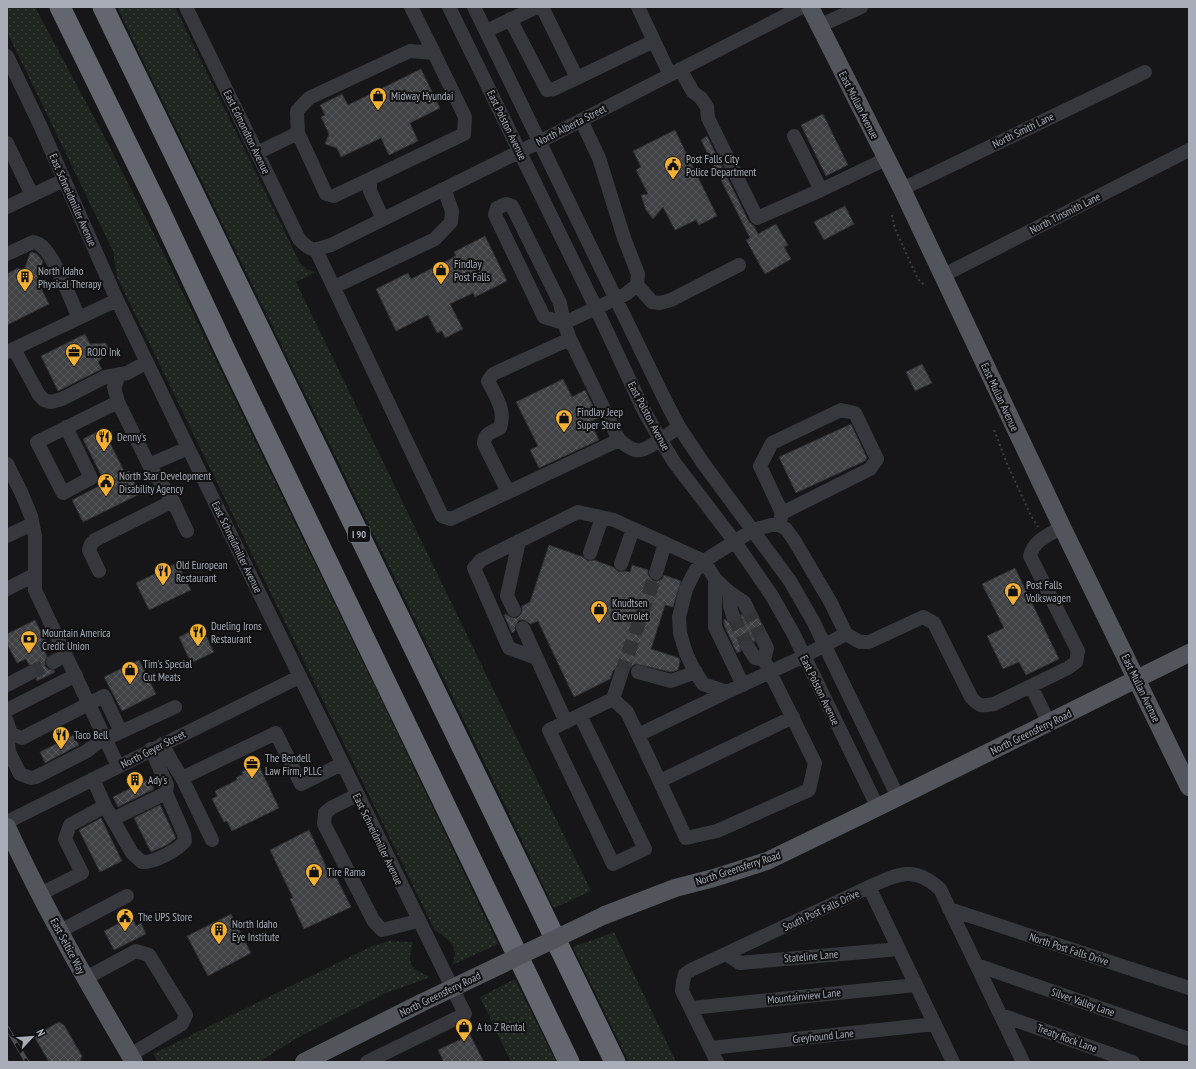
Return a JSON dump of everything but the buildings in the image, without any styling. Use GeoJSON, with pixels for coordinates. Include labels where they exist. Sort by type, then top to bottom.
{"type":"FeatureCollection","features":[{"type":"Feature","properties":{"kind":"highway"},"geometry":{"type":"LineString","coordinates":[[47,7],[158,207]]}},
{"type":"Feature","properties":{"kind":"highway"},"geometry":{"type":"LineString","coordinates":[[60,7],[158,207],[569,1062]]}},
{"type":"Feature","properties":{"kind":"highway","name":"I 90"},"geometry":{"type":"LineString","coordinates":[[103,7],[615,1062]]}},
{"type":"Feature","properties":{"kind":"main road","name":"East Mullan Avenue"},"geometry":{"type":"LineString","coordinates":[[810,7],[902,189],[1062,527],[1189,787]]}},
{"type":"Feature","properties":{"kind":"main road","name":"North Greensferry Road"},"geometry":{"type":"LineString","coordinates":[[304,1062],[421,1003],[604,915],[675,888],[714,878],[767,861],[878,808],[1189,653]]}},
{"type":"Feature","properties":{"kind":"main road","name":"East Seltice Way"},"geometry":{"type":"LineString","coordinates":[[7,827],[40,894],[132,1059]]}},
{"type":"Feature","properties":{"kind":"street","name":"East Edmondton Avenue"},"geometry":{"type":"LineString","coordinates":[[186,7],[299,239],[308,248],[316,250]]}},
{"type":"Feature","properties":{"kind":"street"},"geometry":{"type":"LineString","coordinates":[[411,7],[434,53],[465,117],[464,134],[370,185],[334,196],[326,194],[298,133],[297,111],[309,98],[410,51],[434,53]]}},
{"type":"Feature","properties":{"kind":"street","name":"East Polston Avenue"},"geometry":{"type":"LineString","coordinates":[[449,7],[596,308],[642,409],[674,462],[735,542],[772,596],[804,656],[878,808]]}},
{"type":"Feature","properties":{"kind":"street","name":"East Polston Avenue"},"geometry":{"type":"LineString","coordinates":[[474,7],[615,299],[679,427],[703,463],[790,581],[813,621],[898,797]]}},
{"type":"Feature","properties":{"kind":"street"},"geometry":{"type":"LineString","coordinates":[[486,31],[538,7]]}},
{"type":"Feature","properties":{"kind":"street"},"geometry":{"type":"LineString","coordinates":[[542,7],[577,78]]}},
{"type":"Feature","properties":{"kind":"street"},"geometry":{"type":"LineString","coordinates":[[638,7],[654,41],[675,72],[693,92],[701,98],[707,107],[708,118],[757,218],[886,159]]}},
{"type":"Feature","properties":{"kind":"street","name":"North Alberta Street"},"geometry":{"type":"LineString","coordinates":[[316,250],[332,245],[539,142],[802,7]]}},
{"type":"Feature","properties":{"kind":"street"},"geometry":{"type":"LineString","coordinates":[[819,26],[861,7]]}},
{"type":"Feature","properties":{"kind":"street"},"geometry":{"type":"LineString","coordinates":[[510,19],[547,90],[554,89],[654,41]]}},
{"type":"Feature","properties":{"kind":"street","name":"East Schneidmiller Avenue"},"geometry":{"type":"LineString","coordinates":[[7,56],[12,78],[40,125],[118,300],[188,448],[418,921],[465,1014],[367,1062]]}},
{"type":"Feature","properties":{"kind":"street","name":"North Smith Lane"},"geometry":{"type":"LineString","coordinates":[[902,189],[1145,72]]}},
{"type":"Feature","properties":{"kind":"street"},"geometry":{"type":"LineString","coordinates":[[581,120],[599,158],[624,238],[638,274],[637,285],[626,294],[564,323],[544,317],[495,216],[497,208],[506,204],[512,206],[560,304],[564,323],[570,339],[619,440],[629,447],[637,450],[647,448],[679,427]]}},
{"type":"Feature","properties":{"kind":"street"},"geometry":{"type":"LineString","coordinates":[[257,153],[298,133]]}},
{"type":"Feature","properties":{"kind":"street"},"geometry":{"type":"LineString","coordinates":[[794,136],[821,190]]}},
{"type":"Feature","properties":{"kind":"street"},"geometry":{"type":"LineString","coordinates":[[7,143],[32,196]]}},
{"type":"Feature","properties":{"kind":"street","name":"North Tinsmith Lane"},"geometry":{"type":"LineString","coordinates":[[942,276],[1189,150]]}},
{"type":"Feature","properties":{"kind":"street"},"geometry":{"type":"LineString","coordinates":[[7,207],[64,180]]}},
{"type":"Feature","properties":{"kind":"street"},"geometry":{"type":"LineString","coordinates":[[370,185],[383,219]]}},
{"type":"Feature","properties":{"kind":"street"},"geometry":{"type":"LineString","coordinates":[[334,288],[435,239],[451,222],[452,211],[444,189]]}},
{"type":"Feature","properties":{"kind":"street"},"geometry":{"type":"LineString","coordinates":[[7,254],[33,242],[39,244],[46,250],[55,264],[79,318]]}},
{"type":"Feature","properties":{"kind":"street"},"geometry":{"type":"LineString","coordinates":[[316,250],[442,516],[451,518],[619,440]]}},
{"type":"Feature","properties":{"kind":"street"},"geometry":{"type":"LineString","coordinates":[[637,285],[652,302],[660,303],[671,300],[739,266]]}},
{"type":"Feature","properties":{"kind":"street"},"geometry":{"type":"LineString","coordinates":[[118,300],[11,350],[39,395],[44,400],[51,402],[62,399],[105,377],[127,373],[147,362]]}},
{"type":"Feature","properties":{"kind":"street"},"geometry":{"type":"LineString","coordinates":[[508,492],[484,444],[484,439],[487,434],[500,428],[503,419],[501,408],[488,381],[494,374],[570,339]]}},
{"type":"Feature","properties":{"kind":"street"},"geometry":{"type":"LineString","coordinates":[[120,374],[114,387],[118,402],[149,465],[173,501],[187,531]]}},
{"type":"Feature","properties":{"kind":"street"},"geometry":{"type":"LineString","coordinates":[[66,427],[91,478],[63,493],[37,442],[66,427],[118,402]]}},
{"type":"Feature","properties":{"kind":"street"},"geometry":{"type":"LineString","coordinates":[[727,692],[703,684],[686,653],[680,633],[680,617],[686,589],[695,571],[704,561],[753,530],[771,525],[781,519],[870,470],[877,459],[855,413],[841,410],[772,443],[760,466],[781,519],[786,529],[831,603],[846,634],[860,642],[869,642],[923,618],[934,623],[971,697],[977,704],[983,706],[994,704],[1068,668],[1076,662],[1078,651],[1030,556],[1032,548],[1042,538],[1062,527]]}},
{"type":"Feature","properties":{"kind":"street"},"geometry":{"type":"LineString","coordinates":[[149,465],[188,448]]}},
{"type":"Feature","properties":{"kind":"street"},"geometry":{"type":"LineString","coordinates":[[7,464],[31,516],[35,536],[34,590],[76,675],[118,766]]}},
{"type":"Feature","properties":{"kind":"street"},"geometry":{"type":"LineString","coordinates":[[100,571],[89,550],[91,544],[95,540],[173,501]]}},
{"type":"Feature","properties":{"kind":"street"},"geometry":{"type":"LineString","coordinates":[[536,658],[508,648],[474,568],[481,560],[578,512],[614,520],[704,561],[715,579],[729,592],[744,602],[748,608]]}},
{"type":"Feature","properties":{"kind":"street"},"geometry":{"type":"LineString","coordinates":[[590,552],[602,518]]}},
{"type":"Feature","properties":{"kind":"street"},"geometry":{"type":"LineString","coordinates":[[7,536],[32,524]]}},
{"type":"Feature","properties":{"kind":"street"},"geometry":{"type":"LineString","coordinates":[[621,564],[633,529]]}},
{"type":"Feature","properties":{"kind":"street"},"geometry":{"type":"LineString","coordinates":[[514,610],[507,596],[520,541]]}},
{"type":"Feature","properties":{"kind":"street"},"geometry":{"type":"LineString","coordinates":[[656,572],[665,543]]}},
{"type":"Feature","properties":{"kind":"street"},"geometry":{"type":"LineString","coordinates":[[7,589],[34,575]]}},
{"type":"Feature","properties":{"kind":"street"},"geometry":{"type":"LineString","coordinates":[[715,579],[715,627],[742,685]]}},
{"type":"Feature","properties":{"kind":"street"},"geometry":{"type":"LineString","coordinates":[[729,592],[730,606],[733,616]]}},
{"type":"Feature","properties":{"kind":"street"},"geometry":{"type":"LineString","coordinates":[[523,628],[566,722]]}},
{"type":"Feature","properties":{"kind":"street"},"geometry":{"type":"LineString","coordinates":[[638,734],[742,685],[767,666],[804,656],[846,634]]}},
{"type":"Feature","properties":{"kind":"street"},"geometry":{"type":"LineString","coordinates":[[613,699],[627,712],[686,838],[717,831],[809,790],[815,763],[767,666],[767,648],[763,640]]}},
{"type":"Feature","properties":{"kind":"street"},"geometry":{"type":"LineString","coordinates":[[748,647],[755,658],[767,666]]}},
{"type":"Feature","properties":{"kind":"street"},"geometry":{"type":"LineString","coordinates":[[53,662],[66,655]]}},
{"type":"Feature","properties":{"kind":"street"},"geometry":{"type":"LineString","coordinates":[[638,672],[671,681],[696,672]]}},
{"type":"Feature","properties":{"kind":"street"},"geometry":{"type":"LineString","coordinates":[[7,685],[30,673]]}},
{"type":"Feature","properties":{"kind":"street"},"geometry":{"type":"LineString","coordinates":[[580,715],[645,849],[613,864],[549,730],[613,699],[621,674]]}},
{"type":"Feature","properties":{"kind":"street"},"geometry":{"type":"LineString","coordinates":[[7,710],[76,675]]}},
{"type":"Feature","properties":{"kind":"street","name":"North Geyer Street"},"geometry":{"type":"LineString","coordinates":[[7,822],[299,676]]}},
{"type":"Feature","properties":{"kind":"street"},"geometry":{"type":"LineString","coordinates":[[1031,686],[1049,723]]}},
{"type":"Feature","properties":{"kind":"street"},"geometry":{"type":"LineString","coordinates":[[9,727],[22,738],[104,696],[121,732]]}},
{"type":"Feature","properties":{"kind":"street"},"geometry":{"type":"LineString","coordinates":[[9,727],[9,752],[20,774],[31,778],[87,752],[97,743],[175,707]]}},
{"type":"Feature","properties":{"kind":"street"},"geometry":{"type":"LineString","coordinates":[[660,780],[793,717]]}},
{"type":"Feature","properties":{"kind":"street"},"geometry":{"type":"LineString","coordinates":[[182,778],[276,733],[301,784],[342,764]]}},
{"type":"Feature","properties":{"kind":"street"},"geometry":{"type":"LineString","coordinates":[[157,746],[172,762],[182,778],[212,840]]}},
{"type":"Feature","properties":{"kind":"street"},"geometry":{"type":"LineString","coordinates":[[93,779],[105,806],[132,853],[138,859],[142,862],[148,863],[181,847],[185,841],[184,834],[166,793],[167,785],[157,746]]}},
{"type":"Feature","properties":{"kind":"street"},"geometry":{"type":"LineString","coordinates":[[113,819],[166,793]]}},
{"type":"Feature","properties":{"kind":"street"},"geometry":{"type":"LineString","coordinates":[[357,795],[331,808],[325,813],[324,824],[373,920],[382,930],[418,921]]}},
{"type":"Feature","properties":{"kind":"street"},"geometry":{"type":"LineString","coordinates":[[40,894],[82,873],[65,839],[70,825],[105,806]]}},
{"type":"Feature","properties":{"kind":"street"},"geometry":{"type":"LineString","coordinates":[[869,887],[891,877],[904,874],[918,875],[930,879],[940,889],[1023,1062]]}},
{"type":"Feature","properties":{"kind":"street","name":"South Post Falls Drive"},"geometry":{"type":"LineString","coordinates":[[717,1062],[682,991],[682,982],[685,974],[869,887],[953,1062]]}},
{"type":"Feature","properties":{"kind":"street"},"geometry":{"type":"LineString","coordinates":[[60,930],[127,896]]}},
{"type":"Feature","properties":{"kind":"street","name":"North Post Falls Drive"},"geometry":{"type":"LineString","coordinates":[[949,909],[1189,988]]}},
{"type":"Feature","properties":{"kind":"street","name":"Stateline Lane"},"geometry":{"type":"LineString","coordinates":[[726,954],[740,963],[899,948]]}},
{"type":"Feature","properties":{"kind":"street"},"geometry":{"type":"LineString","coordinates":[[86,978],[136,951],[149,955],[186,1015],[182,1024],[132,1059]]}},
{"type":"Feature","properties":{"kind":"street","name":"Silver Valley Lane"},"geometry":{"type":"LineString","coordinates":[[977,965],[1189,1039]]}},
{"type":"Feature","properties":{"kind":"street","name":"Mountainview Lane"},"geometry":{"type":"LineString","coordinates":[[691,1008],[916,985]]}},
{"type":"Feature","properties":{"kind":"street","name":"Treaty Rock Lane"},"geometry":{"type":"LineString","coordinates":[[1001,1015],[1133,1062]]}},
{"type":"Feature","properties":{"kind":"street","name":"Greyhound Lane"},"geometry":{"type":"LineString","coordinates":[[711,1048],[935,1024]]}},
{"type":"Feature","properties":{"kind":"path"},"geometry":{"type":"LineString","coordinates":[[892,215],[895,229],[918,279],[924,285]]}},
{"type":"Feature","properties":{"kind":"path"},"geometry":{"type":"LineString","coordinates":[[994,430],[1008,466],[1031,516],[1040,530]]}},
{"type":"Feature","properties":{"kind":"shaded area"},"geometry":{"type":"Polygon","coordinates":[[[7,7],[35,7],[105,138],[168,262],[379,695],[498,944],[452,965],[455,953],[454,949],[447,939],[434,929],[117,277],[113,251],[7,32],[7,7]]]}},
{"type":"Feature","properties":{"kind":"shaded area"},"geometry":{"type":"Polygon","coordinates":[[[117,7],[175,7],[300,263],[308,270],[316,272],[296,282],[591,891],[554,908],[117,7]]]}},
{"type":"Feature","properties":{"kind":"shaded area"},"geometry":{"type":"Polygon","coordinates":[[[614,932],[676,1062],[629,1062],[573,947],[614,932]]]}},
{"type":"Feature","properties":{"kind":"shaded area"},"geometry":{"type":"Polygon","coordinates":[[[389,941],[413,942],[410,955],[411,964],[418,971],[430,977],[384,994],[297,1038],[259,1062],[158,1062],[153,1054],[372,946],[389,941]]]}},
{"type":"Feature","properties":{"kind":"shaded area"},"geometry":{"type":"Polygon","coordinates":[[[515,979],[556,1062],[511,1062],[480,997],[515,979]]]}},
{"type":"Feature","properties":{"kind":"tunnel"},"geometry":{"type":"LineString","coordinates":[[621,674],[656,573]]}},
{"type":"Feature","properties":{"kind":"tunnel"},"geometry":{"type":"LineString","coordinates":[[747,608],[763,640]]}},
{"type":"Feature","properties":{"kind":"tunnel"},"geometry":{"type":"LineString","coordinates":[[733,616],[748,647]]}},
{"type":"Feature","properties":{"kind":"tunnel"},"geometry":{"type":"LineString","coordinates":[[30,673],[53,662]]}},
{"type":"Feature","properties":{"kind":"railway"},"geometry":{"type":"LineString","coordinates":[[7,1028],[27,1062]]}},
{"type":"Feature","properties":{"kind":"place","name":"Midway Hyundai"},"geometry":{"type":"Point","coordinates":[378,111]}},
{"type":"Feature","properties":{"kind":"place","name":"Post Falls City Police Department"},"geometry":{"type":"Point","coordinates":[673,180]}},
{"type":"Feature","properties":{"kind":"place","name":"Findlay Post Falls"},"geometry":{"type":"Point","coordinates":[441,285]}},
{"type":"Feature","properties":{"kind":"place","name":"North Idaho Physical Therapy"},"geometry":{"type":"Point","coordinates":[25,292]}},
{"type":"Feature","properties":{"kind":"place","name":"ROJO Ink"},"geometry":{"type":"Point","coordinates":[74,367]}},
{"type":"Feature","properties":{"kind":"place","name":"Findlay Jeep Super Store"},"geometry":{"type":"Point","coordinates":[564,433]}},
{"type":"Feature","properties":{"kind":"place","name":"Denny's"},"geometry":{"type":"Point","coordinates":[104,452]}},
{"type":"Feature","properties":{"kind":"place","name":"North Star Development Disability Agency"},"geometry":{"type":"Point","coordinates":[106,497]}},
{"type":"Feature","properties":{"kind":"place","name":"Old European Restaurant"},"geometry":{"type":"Point","coordinates":[163,586]}},
{"type":"Feature","properties":{"kind":"place","name":"Post Falls Volkswagen"},"geometry":{"type":"Point","coordinates":[1013,606]}},
{"type":"Feature","properties":{"kind":"place","name":"Knudtsen Chevrolet"},"geometry":{"type":"Point","coordinates":[599,624]}},
{"type":"Feature","properties":{"kind":"place","name":"Dueling Irons Restaurant"},"geometry":{"type":"Point","coordinates":[198,647]}},
{"type":"Feature","properties":{"kind":"place","name":"Mountain America Credit Union"},"geometry":{"type":"Point","coordinates":[29,654]}},
{"type":"Feature","properties":{"kind":"place","name":"Tim's Special Cut Meats"},"geometry":{"type":"Point","coordinates":[130,685]}},
{"type":"Feature","properties":{"kind":"place","name":"Taco Bell"},"geometry":{"type":"Point","coordinates":[61,750]}},
{"type":"Feature","properties":{"kind":"place","name":"The Bendell Law Firm, PLLC"},"geometry":{"type":"Point","coordinates":[252,779]}},
{"type":"Feature","properties":{"kind":"place","name":"Ady's"},"geometry":{"type":"Point","coordinates":[135,795]}},
{"type":"Feature","properties":{"kind":"place","name":"Tire Rama"},"geometry":{"type":"Point","coordinates":[314,887]}},
{"type":"Feature","properties":{"kind":"place","name":"The UPS Store"},"geometry":{"type":"Point","coordinates":[125,932]}},
{"type":"Feature","properties":{"kind":"place","name":"North Idaho Eye Institute"},"geometry":{"type":"Point","coordinates":[219,945]}},
{"type":"Feature","properties":{"kind":"place","name":"A to Z Rental"},"geometry":{"type":"Point","coordinates":[464,1042]}}]}
